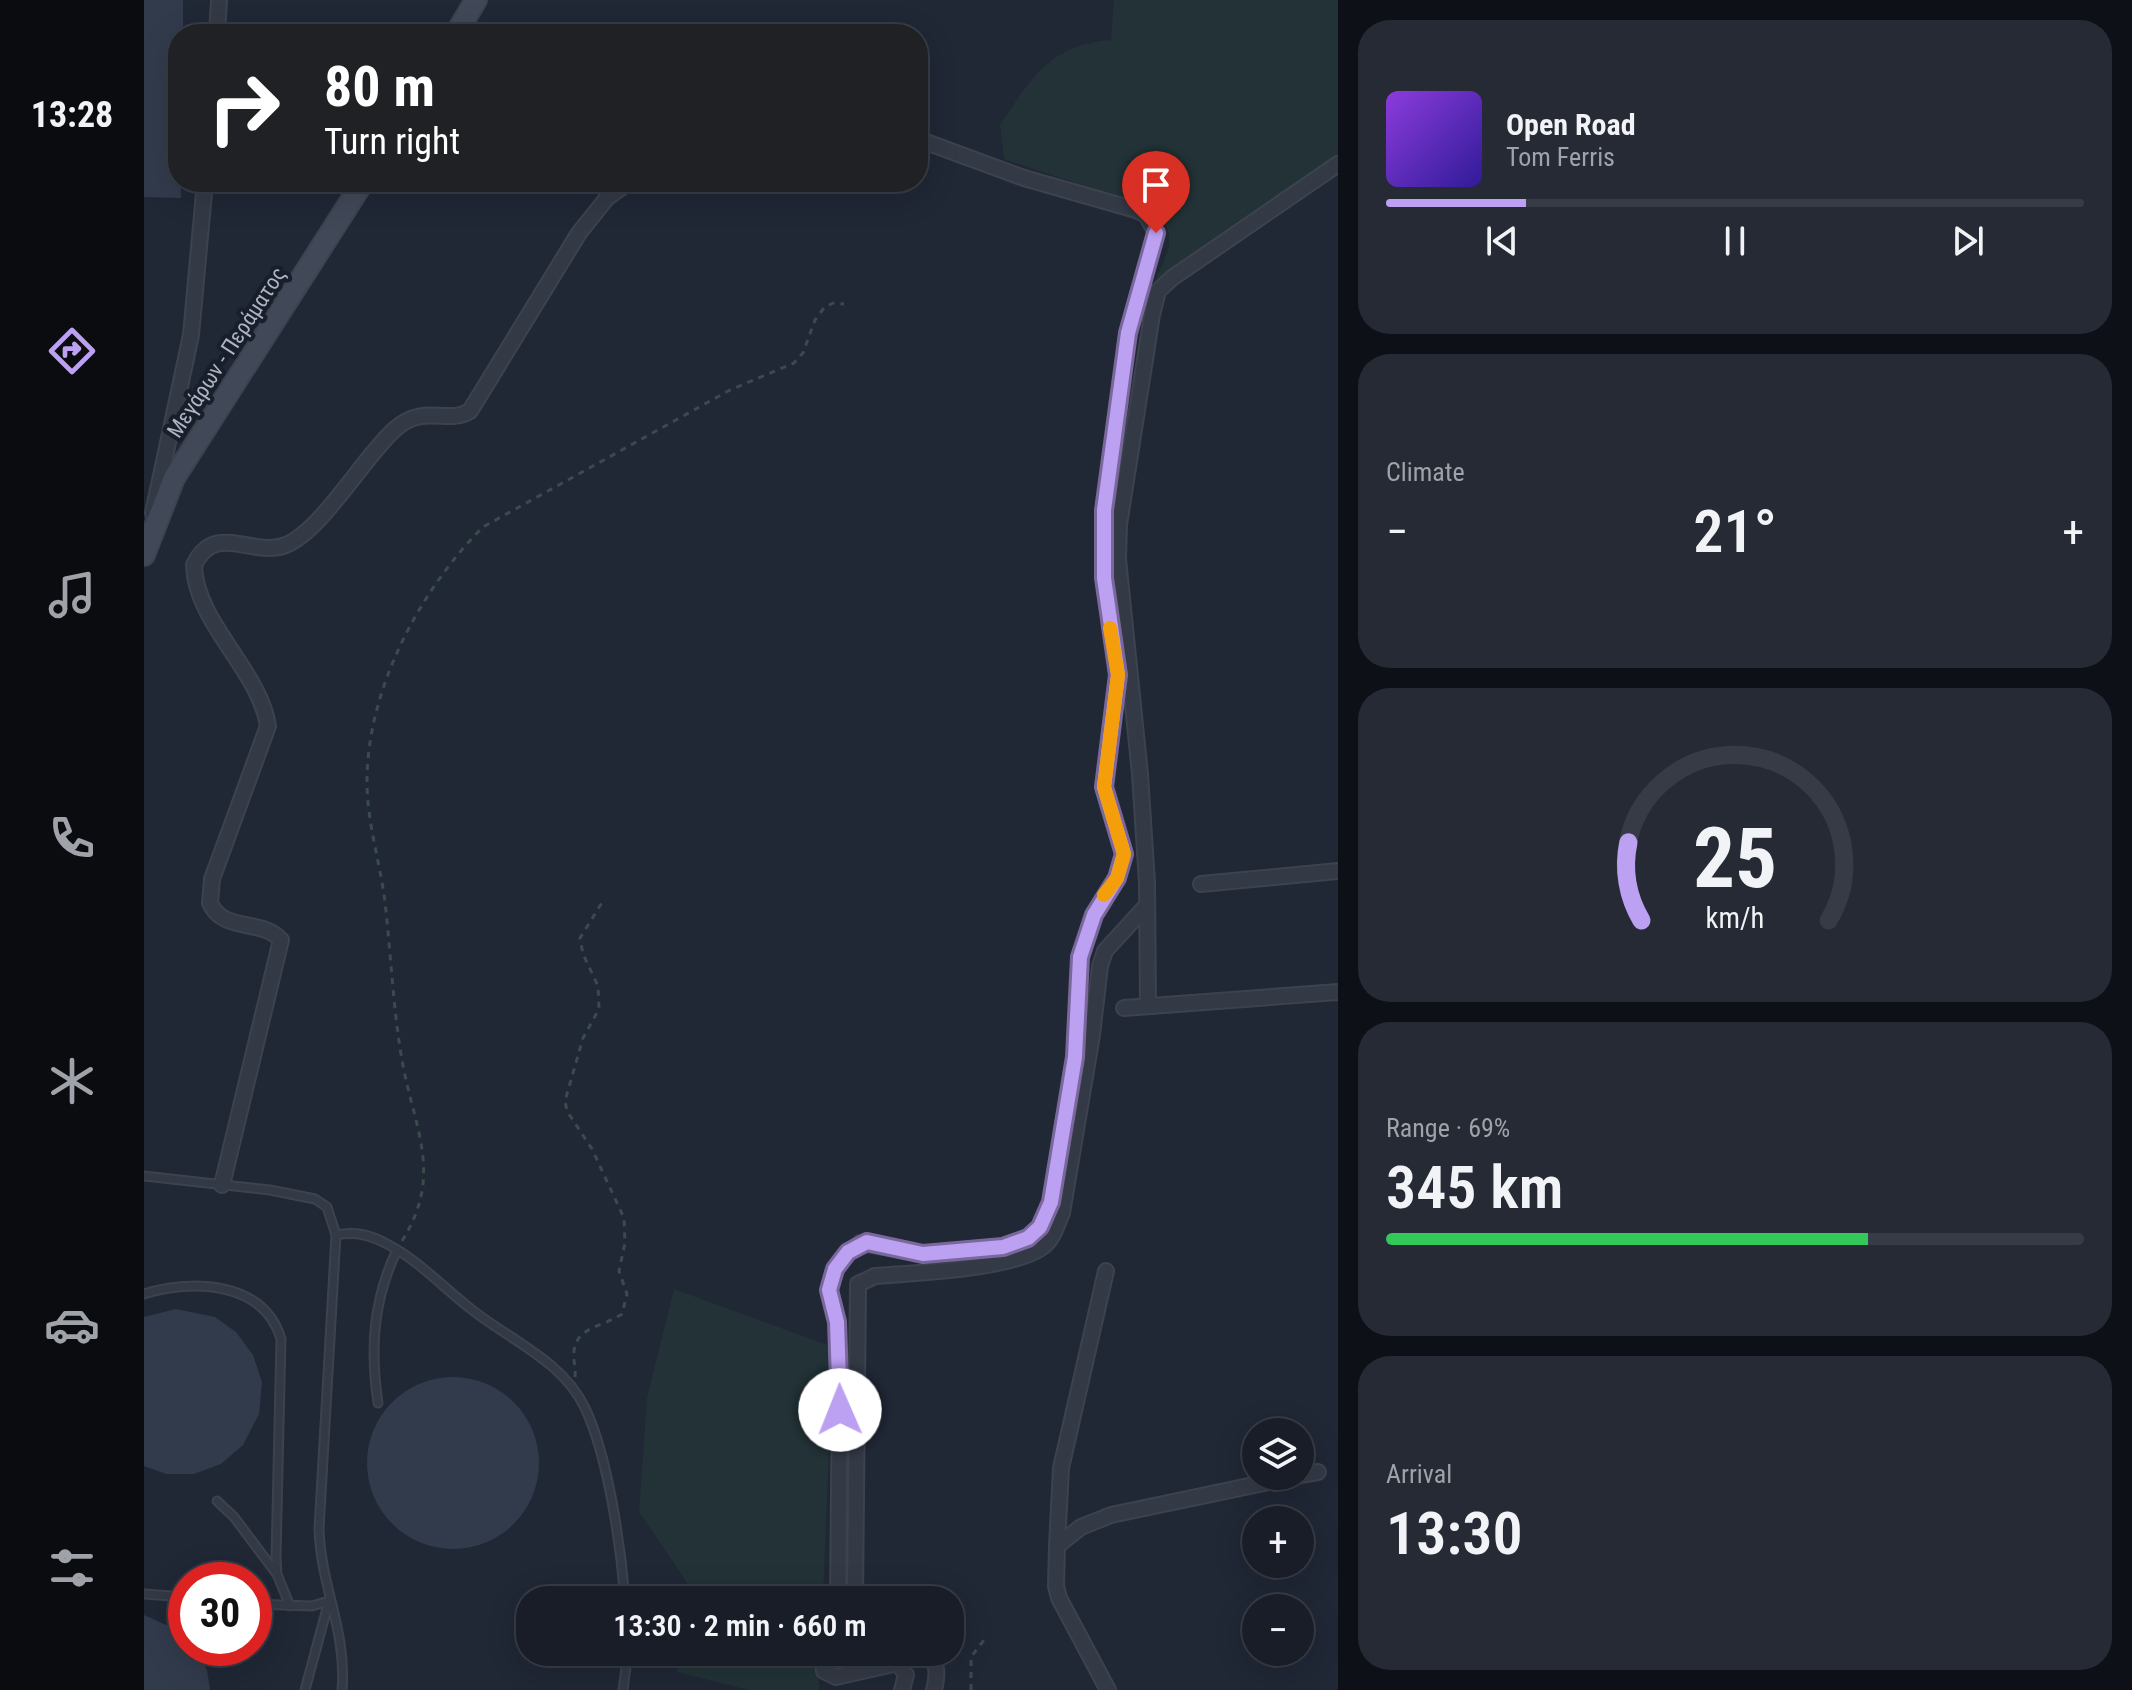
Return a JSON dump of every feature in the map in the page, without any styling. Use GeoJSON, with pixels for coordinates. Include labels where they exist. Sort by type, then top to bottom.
{"type":"FeatureCollection","features":[{"type":"Feature","properties":{"kind":"main road"},"geometry":{"type":"LineString","coordinates":[[462,24],[476,0]]}},
{"type":"Feature","properties":{"kind":"main road","name":"Μεγάρων - Περάματος"},"geometry":{"type":"LineString","coordinates":[[144,554],[174,478],[357,192]]}},
{"type":"Feature","properties":{"kind":"street"},"geometry":{"type":"LineString","coordinates":[[218,24],[219,0]]}},
{"type":"Feature","properties":{"kind":"street"},"geometry":{"type":"LineString","coordinates":[[838,1586],[840,1391],[837,1322],[829,1290],[832,1277],[839,1262],[860,1243],[908,1252],[953,1254],[1017,1244],[1040,1227],[1051,1202],[1075,1057],[1080,957],[1094,915],[1117,878],[1124,854],[1104,787],[1118,675],[1104,578],[1104,510],[1128,333],[1156,233],[1146,215],[1136,210],[1024,178],[928,143]]}},
{"type":"Feature","properties":{"kind":"street"},"geometry":{"type":"LineString","coordinates":[[1148,1006],[1147,905],[1139,760],[1118,548],[1128,462],[1158,291],[1338,164]]}},
{"type":"Feature","properties":{"kind":"street"},"geometry":{"type":"LineString","coordinates":[[144,554],[191,335],[204,192]]}},
{"type":"Feature","properties":{"kind":"street"},"geometry":{"type":"LineString","coordinates":[[222,1185],[281,940],[267,929],[221,918],[210,903],[212,879],[268,726],[260,701],[199,591],[194,565],[204,549],[225,540],[267,548],[295,541],[397,427],[421,415],[457,416],[470,411],[579,233],[615,192]]}},
{"type":"Feature","properties":{"kind":"street"},"geometry":{"type":"LineString","coordinates":[[1201,884],[1338,871]]}},
{"type":"Feature","properties":{"kind":"street"},"geometry":{"type":"LineString","coordinates":[[855,1586],[858,1284],[875,1276],[1009,1261],[1043,1247],[1053,1235],[1062,1213],[1092,1035],[1100,966],[1115,939],[1147,905]]}},
{"type":"Feature","properties":{"kind":"street"},"geometry":{"type":"LineString","coordinates":[[1124,1008],[1338,992]]}},
{"type":"Feature","properties":{"kind":"street"},"geometry":{"type":"LineString","coordinates":[[1106,1271],[1061,1468],[1056,1586],[1059,1598],[1108,1690]]}},
{"type":"Feature","properties":{"kind":"street"},"geometry":{"type":"LineString","coordinates":[[1314,1473],[1318,1472]]}},
{"type":"Feature","properties":{"kind":"street"},"geometry":{"type":"LineString","coordinates":[[1057,1546],[1081,1527],[1111,1515],[1242,1488]]}},
{"type":"Feature","properties":{"kind":"street"},"geometry":{"type":"LineString","coordinates":[[823,1666],[824,1671],[836,1677],[885,1666]]}},
{"type":"Feature","properties":{"kind":"street"},"geometry":{"type":"LineString","coordinates":[[900,1666],[906,1675],[902,1690]]}},
{"type":"Feature","properties":{"kind":"street"},"geometry":{"type":"LineString","coordinates":[[934,1690],[938,1674],[936,1666]]}},
{"type":"Feature","properties":{"kind":"lane"},"geometry":{"type":"LineString","coordinates":[[144,1176],[315,1199],[327,1207],[336,1235],[319,1529],[320,1563],[343,1643],[342,1690]]}},
{"type":"Feature","properties":{"kind":"lane"},"geometry":{"type":"LineString","coordinates":[[336,1235],[356,1232],[397,1250],[490,1324],[558,1369],[572,1386],[586,1410],[595,1440],[617,1536],[623,1586]]}},
{"type":"Feature","properties":{"kind":"lane"},"geometry":{"type":"LineString","coordinates":[[378,1403],[373,1357],[375,1317],[379,1292],[397,1250]]}},
{"type":"Feature","properties":{"kind":"lane"},"geometry":{"type":"LineString","coordinates":[[144,1294],[178,1285],[212,1286],[236,1291],[276,1322],[281,1339],[277,1574]]}},
{"type":"Feature","properties":{"kind":"lane"},"geometry":{"type":"LineString","coordinates":[[217,1501],[234,1517],[277,1574],[290,1606]]}},
{"type":"Feature","properties":{"kind":"lane"},"geometry":{"type":"LineString","coordinates":[[144,1594],[168,1596]]}},
{"type":"Feature","properties":{"kind":"lane"},"geometry":{"type":"LineString","coordinates":[[272,1605],[329,1601]]}},
{"type":"Feature","properties":{"kind":"lane"},"geometry":{"type":"LineString","coordinates":[[305,1690],[329,1601]]}},
{"type":"Feature","properties":{"kind":"lane"},"geometry":{"type":"LineString","coordinates":[[623,1690],[626,1666]]}},
{"type":"Feature","properties":{"kind":"path"},"geometry":{"type":"LineString","coordinates":[[397,1250],[419,1209],[425,1169],[402,1060],[384,895],[367,781],[377,714],[403,643],[453,562],[483,527],[730,390],[794,363],[803,353],[815,320],[824,308],[833,303],[844,304]]}},
{"type":"Feature","properties":{"kind":"path"},"geometry":{"type":"LineString","coordinates":[[572,1386],[576,1340],[583,1332],[603,1326],[622,1314],[627,1294],[619,1271],[625,1243],[624,1218],[592,1149],[567,1111],[565,1101],[583,1038],[599,1009],[598,986],[583,954],[580,938],[603,901]]}},
{"type":"Feature","properties":{"kind":"path"},"geometry":{"type":"LineString","coordinates":[[971,1690],[971,1657],[984,1640]]}},
{"type":"Feature","properties":{"kind":"shaded area"},"geometry":{"type":"Polygon","coordinates":[[[1114,0],[1338,0],[1338,157],[1169,274],[1150,292],[1168,246],[1169,237],[1160,217],[1148,207],[1004,159],[1000,125],[1011,108],[1033,79],[1058,56],[1073,48],[1111,40],[1114,0]]]}},
{"type":"Feature","properties":{"kind":"shaded area"},"geometry":{"type":"Polygon","coordinates":[[[674,1289],[833,1347],[824,1586],[689,1586],[639,1512],[647,1398],[674,1289]]]}},
{"type":"Feature","properties":{"kind":"shaded area"},"geometry":{"type":"Polygon","coordinates":[[[678,1666],[820,1666],[819,1690],[749,1690],[677,1672],[678,1666]]]}},
{"type":"Feature","properties":{"kind":"building"},"geometry":{"type":"Polygon","coordinates":[[[144,0],[183,0],[183,24],[168,24],[168,192],[181,192],[181,198],[144,197],[144,0]]]}},
{"type":"Feature","properties":{"kind":"building"},"geometry":{"type":"Polygon","coordinates":[[[176,1309],[215,1317],[236,1332],[253,1355],[262,1382],[259,1414],[243,1445],[221,1464],[194,1474],[166,1474],[144,1466],[144,1317],[176,1309]]]}},
{"type":"Feature","properties":{"kind":"building"},"geometry":{"type":"Polygon","coordinates":[[[453,1377],[486,1383],[514,1402],[533,1430],[539,1463],[533,1496],[514,1524],[486,1543],[453,1549],[420,1543],[392,1524],[373,1496],[367,1463],[373,1430],[392,1402],[420,1383],[453,1377]]]}},
{"type":"Feature","properties":{"kind":"building"},"geometry":{"type":"Polygon","coordinates":[[[144,1615],[168,1626],[168,1666],[205,1666],[210,1690],[144,1690],[144,1615]]]}},
{"type":"Feature","properties":{"kind":"slow traffic"},"geometry":{"type":"LineString","coordinates":[[1104,895],[1117,878],[1124,854],[1122,841],[1111,819],[1104,787],[1118,675],[1110,628]]}},
{"type":"Feature","properties":{"kind":"route"},"geometry":{"type":"LineString","coordinates":[[840,1410],[837,1322],[829,1290],[835,1269],[848,1252],[867,1242],[897,1251],[923,1254],[953,1254],[1017,1244],[1040,1227],[1051,1202],[1075,1057],[1078,971],[1083,942],[1104,895],[1117,878],[1124,854],[1122,841],[1111,819],[1104,787],[1118,675],[1109,622],[1102,540],[1128,333],[1135,298],[1151,257],[1156,233]]}}]}
